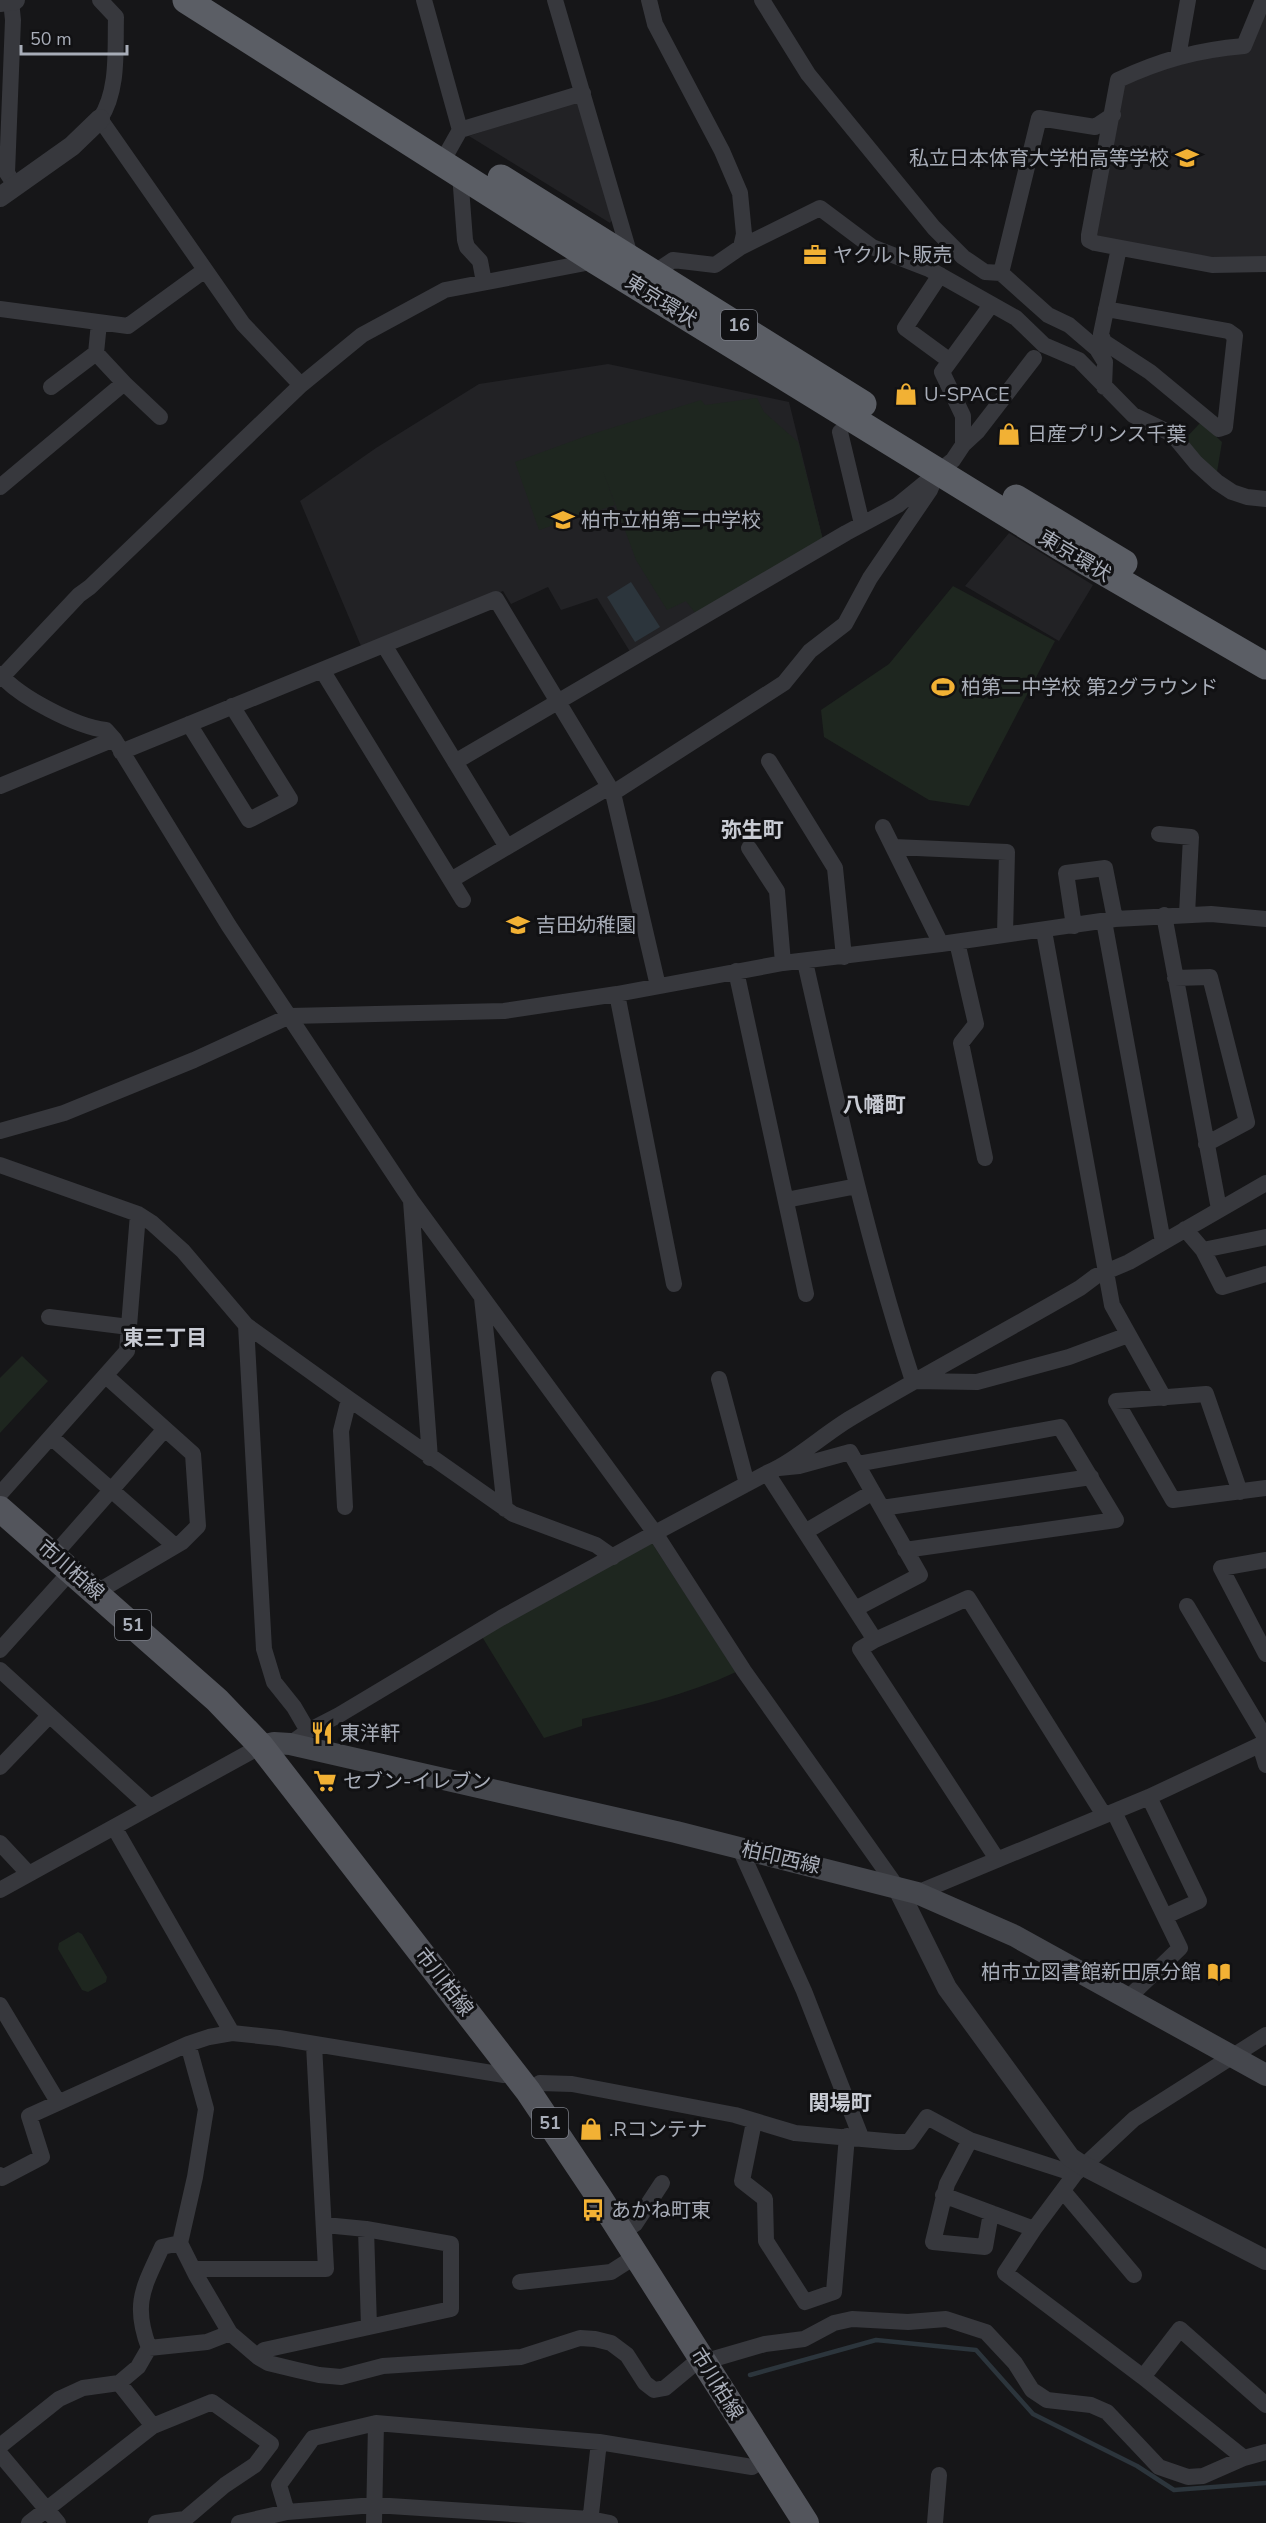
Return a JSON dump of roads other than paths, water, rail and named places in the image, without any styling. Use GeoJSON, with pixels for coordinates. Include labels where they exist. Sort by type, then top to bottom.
{"type":"FeatureCollection","features":[{"type":"Feature","properties":{"kind":"highway","name":"東京環状"},"geometry":{"type":"LineString","coordinates":[[186,0],[655,272],[951,459],[1192,604],[1266,644]]}},
{"type":"Feature","properties":{"kind":"highway","name":"東京環状"},"geometry":{"type":"LineString","coordinates":[[215,0],[453,153],[596,261],[951,459],[1059,546],[1266,666]]}},
{"type":"Feature","properties":{"kind":"main road","name":"市川柏線"},"geometry":{"type":"LineString","coordinates":[[0,1509],[224,1706],[261,1746],[528,2091],[622,2233],[806,2523]]}},
{"type":"Feature","properties":{"kind":"main road","name":"柏印西線"},"geometry":{"type":"LineString","coordinates":[[261,1746],[274,1743],[290,1744],[676,1832],[907,1890],[1015,1936],[1266,2075]]}},
{"type":"Feature","properties":{"kind":"street"},"geometry":{"type":"LineString","coordinates":[[8,192],[72,146],[100,119],[109,105],[116,17],[100,0]]}},
{"type":"Feature","properties":{"kind":"street"},"geometry":{"type":"LineString","coordinates":[[424,0],[453,153],[465,240],[467,247],[480,261],[484,282]]}},
{"type":"Feature","properties":{"kind":"street"},"geometry":{"type":"LineString","coordinates":[[555,0],[631,258]]}},
{"type":"Feature","properties":{"kind":"street"},"geometry":{"type":"LineString","coordinates":[[648,0],[655,24],[722,151],[740,193],[744,234],[741,247]]}},
{"type":"Feature","properties":{"kind":"street"},"geometry":{"type":"LineString","coordinates":[[762,0],[808,74],[934,228],[963,257],[985,272],[1001,273],[1048,315],[1069,325],[1097,349],[1105,362],[1104,387]]}},
{"type":"Feature","properties":{"kind":"street"},"geometry":{"type":"LineString","coordinates":[[1178,57],[1188,0]]}},
{"type":"Feature","properties":{"kind":"street"},"geometry":{"type":"LineString","coordinates":[[1263,0],[1244,46],[1207,49],[1145,68],[1118,80],[1089,240],[1119,248],[1212,265],[1266,264]]}},
{"type":"Feature","properties":{"kind":"street"},"geometry":{"type":"LineString","coordinates":[[8,1],[13,20],[8,192]]}},
{"type":"Feature","properties":{"kind":"street"},"geometry":{"type":"LineString","coordinates":[[453,153],[584,93]]}},
{"type":"Feature","properties":{"kind":"street"},"geometry":{"type":"LineString","coordinates":[[1001,273],[1040,118],[1095,127],[1113,115]]}},
{"type":"Feature","properties":{"kind":"street"},"geometry":{"type":"LineString","coordinates":[[100,119],[243,324],[301,384]]}},
{"type":"Feature","properties":{"kind":"street"},"geometry":{"type":"LineString","coordinates":[[655,272],[673,260],[715,265],[741,247],[819,208],[872,247],[929,268],[1016,318],[1044,345],[1079,360],[1104,387],[1120,399],[1133,415],[1172,434],[1196,464],[1217,482],[1232,492],[1247,497],[1266,499]]}},
{"type":"Feature","properties":{"kind":"street"},"geometry":{"type":"LineString","coordinates":[[1106,309],[1228,331],[1235,336],[1225,427],[1219,429],[1150,372],[1104,342],[1101,334],[1106,309],[1119,248]]}},
{"type":"Feature","properties":{"kind":"street"},"geometry":{"type":"LineString","coordinates":[[596,261],[445,290],[362,335],[301,384],[79,595],[1,677],[27,697],[90,729],[106,730],[229,926],[411,1200],[655,1533],[744,1671],[907,1890],[947,1988],[1079,2170]]}},
{"type":"Feature","properties":{"kind":"street"},"geometry":{"type":"LineString","coordinates":[[0,309],[128,326],[205,270]]}},
{"type":"Feature","properties":{"kind":"street"},"geometry":{"type":"LineString","coordinates":[[940,275],[905,328],[950,361]]}},
{"type":"Feature","properties":{"kind":"street"},"geometry":{"type":"LineString","coordinates":[[451,880],[611,790],[784,683],[810,651],[845,624],[870,578],[951,459],[963,416],[942,372],[992,305]]}},
{"type":"Feature","properties":{"kind":"street"},"geometry":{"type":"LineString","coordinates":[[51,387],[96,353],[99,323]]}},
{"type":"Feature","properties":{"kind":"street"},"geometry":{"type":"LineString","coordinates":[[96,353],[160,417]]}},
{"type":"Feature","properties":{"kind":"street"},"geometry":{"type":"LineString","coordinates":[[455,762],[898,505],[951,459],[977,432],[1035,358]]}},
{"type":"Feature","properties":{"kind":"street"},"geometry":{"type":"LineString","coordinates":[[0,487],[124,383]]}},
{"type":"Feature","properties":{"kind":"street"},"geometry":{"type":"LineString","coordinates":[[840,432],[862,524]]}},
{"type":"Feature","properties":{"kind":"street"},"geometry":{"type":"LineString","coordinates":[[0,786],[189,724],[496,599],[611,790],[658,986]]}},
{"type":"Feature","properties":{"kind":"street"},"geometry":{"type":"LineString","coordinates":[[384,645],[507,848]]}},
{"type":"Feature","properties":{"kind":"street"},"geometry":{"type":"LineString","coordinates":[[322,670],[463,900]]}},
{"type":"Feature","properties":{"kind":"street"},"geometry":{"type":"LineString","coordinates":[[189,724],[249,820],[290,799],[232,706]]}},
{"type":"Feature","properties":{"kind":"street"},"geometry":{"type":"LineString","coordinates":[[769,761],[835,868],[844,957]]}},
{"type":"Feature","properties":{"kind":"street"},"geometry":{"type":"LineString","coordinates":[[884,826],[949,943],[976,1024],[961,1043],[985,1158]]}},
{"type":"Feature","properties":{"kind":"street"},"geometry":{"type":"LineString","coordinates":[[1159,834],[1191,837],[1187,914]]}},
{"type":"Feature","properties":{"kind":"street"},"geometry":{"type":"LineString","coordinates":[[894,847],[1007,852],[1005,934]]}},
{"type":"Feature","properties":{"kind":"street"},"geometry":{"type":"LineString","coordinates":[[749,848],[777,891],[783,963]]}},
{"type":"Feature","properties":{"kind":"street"},"geometry":{"type":"LineString","coordinates":[[1074,926],[1066,873],[1105,868],[1110,920],[1163,1242]]}},
{"type":"Feature","properties":{"kind":"street"},"geometry":{"type":"LineString","coordinates":[[0,1131],[64,1113],[194,1060],[290,1016],[504,1011],[617,994],[783,963],[1044,931],[1110,920],[1187,914],[1266,919]]}},
{"type":"Feature","properties":{"kind":"street"},"geometry":{"type":"LineString","coordinates":[[1164,915],[1219,1209]]}},
{"type":"Feature","properties":{"kind":"street"},"geometry":{"type":"LineString","coordinates":[[1044,931],[1112,1305],[1164,1398]]}},
{"type":"Feature","properties":{"kind":"street"},"geometry":{"type":"LineString","coordinates":[[805,962],[857,1186],[890,1311],[913,1381]]}},
{"type":"Feature","properties":{"kind":"street"},"geometry":{"type":"LineString","coordinates":[[736,971],[806,1294]]}},
{"type":"Feature","properties":{"kind":"street"},"geometry":{"type":"LineString","coordinates":[[1175,978],[1210,977],[1247,1122],[1206,1144]]}},
{"type":"Feature","properties":{"kind":"street"},"geometry":{"type":"LineString","coordinates":[[617,994],[674,1284]]}},
{"type":"Feature","properties":{"kind":"street"},"geometry":{"type":"LineString","coordinates":[[0,1165],[138,1214],[152,1223],[183,1251],[246,1325],[349,1400],[513,1514],[596,1545],[613,1557]]}},
{"type":"Feature","properties":{"kind":"street"},"geometry":{"type":"LineString","coordinates":[[290,1744],[308,1731],[358,1704],[501,1618],[773,1471],[840,1424],[913,1381],[1053,1304],[1105,1272],[1129,1262],[1266,1183]]}},
{"type":"Feature","properties":{"kind":"street"},"geometry":{"type":"LineString","coordinates":[[786,1200],[857,1186]]}},
{"type":"Feature","properties":{"kind":"street"},"geometry":{"type":"LineString","coordinates":[[411,1200],[430,1458]]}},
{"type":"Feature","properties":{"kind":"street"},"geometry":{"type":"LineString","coordinates":[[0,1494],[127,1352],[138,1214]]}},
{"type":"Feature","properties":{"kind":"street"},"geometry":{"type":"LineString","coordinates":[[1185,1229],[1203,1251],[1222,1287],[1266,1274]]}},
{"type":"Feature","properties":{"kind":"street"},"geometry":{"type":"LineString","coordinates":[[1203,1251],[1266,1237]]}},
{"type":"Feature","properties":{"kind":"street"},"geometry":{"type":"LineString","coordinates":[[482,1297],[505,1509]]}},
{"type":"Feature","properties":{"kind":"street"},"geometry":{"type":"LineString","coordinates":[[49,1317],[129,1327]]}},
{"type":"Feature","properties":{"kind":"street"},"geometry":{"type":"LineString","coordinates":[[246,1325],[264,1649],[274,1682],[294,1707],[308,1731]]}},
{"type":"Feature","properties":{"kind":"street"},"geometry":{"type":"LineString","coordinates":[[913,1381],[977,1382],[1069,1357],[1128,1335]]}},
{"type":"Feature","properties":{"kind":"street"},"geometry":{"type":"LineString","coordinates":[[97,1593],[182,1542],[198,1526],[193,1454],[106,1376]]}},
{"type":"Feature","properties":{"kind":"street"},"geometry":{"type":"LineString","coordinates":[[719,1378],[747,1484]]}},
{"type":"Feature","properties":{"kind":"street"},"geometry":{"type":"LineString","coordinates":[[1240,1492],[1206,1394],[1116,1401],[1173,1500],[1240,1492],[1266,1488]]}},
{"type":"Feature","properties":{"kind":"street"},"geometry":{"type":"LineString","coordinates":[[345,1507],[341,1431],[349,1400]]}},
{"type":"Feature","properties":{"kind":"street"},"geometry":{"type":"LineString","coordinates":[[857,1464],[1060,1428],[1116,1520],[905,1550]]}},
{"type":"Feature","properties":{"kind":"street"},"geometry":{"type":"LineString","coordinates":[[0,1650],[63,1563],[110,1490],[165,1429]]}},
{"type":"Feature","properties":{"kind":"street"},"geometry":{"type":"LineString","coordinates":[[51,1437],[175,1546]]}},
{"type":"Feature","properties":{"kind":"street"},"geometry":{"type":"LineString","coordinates":[[773,1471],[850,1452],[920,1575],[855,1609]]}},
{"type":"Feature","properties":{"kind":"street"},"geometry":{"type":"LineString","coordinates":[[773,1471],[805,1532],[875,1640]]}},
{"type":"Feature","properties":{"kind":"street"},"geometry":{"type":"LineString","coordinates":[[882,1508],[1091,1477]]}},
{"type":"Feature","properties":{"kind":"street"},"geometry":{"type":"LineString","coordinates":[[805,1532],[873,1492]]}},
{"type":"Feature","properties":{"kind":"street"},"geometry":{"type":"LineString","coordinates":[[1266,1560],[1221,1568],[1266,1654]]}},
{"type":"Feature","properties":{"kind":"street"},"geometry":{"type":"LineString","coordinates":[[997,1859],[860,1649],[968,1598],[1109,1814],[1166,1916],[1180,1948],[1128,1998]]}},
{"type":"Feature","properties":{"kind":"street"},"geometry":{"type":"LineString","coordinates":[[1187,1606],[1264,1742],[1266,1765]]}},
{"type":"Feature","properties":{"kind":"street"},"geometry":{"type":"LineString","coordinates":[[0,1670],[149,1806]]}},
{"type":"Feature","properties":{"kind":"street"},"geometry":{"type":"LineString","coordinates":[[0,1767],[49,1716]]}},
{"type":"Feature","properties":{"kind":"street"},"geometry":{"type":"LineString","coordinates":[[907,1890],[997,1859],[1109,1814],[1264,1742]]}},
{"type":"Feature","properties":{"kind":"street"},"geometry":{"type":"LineString","coordinates":[[0,1890],[261,1746]]}},
{"type":"Feature","properties":{"kind":"street"},"geometry":{"type":"LineString","coordinates":[[1149,1797],[1199,1901],[1166,1916]]}},
{"type":"Feature","properties":{"kind":"street"},"geometry":{"type":"LineString","coordinates":[[114,1827],[232,2033]]}},
{"type":"Feature","properties":{"kind":"street"},"geometry":{"type":"LineString","coordinates":[[0,1843],[29,1874]]}},
{"type":"Feature","properties":{"kind":"street"},"geometry":{"type":"LineString","coordinates":[[740,1849],[804,1991],[854,2137],[834,2292],[805,2302],[766,2241],[765,2199],[742,2181],[754,2122]]}},
{"type":"Feature","properties":{"kind":"street"},"geometry":{"type":"LineString","coordinates":[[0,2005],[58,2102]]}},
{"type":"Feature","properties":{"kind":"street"},"geometry":{"type":"LineString","coordinates":[[0,2175],[2,2178],[42,2157],[29,2116],[208,2037],[232,2033],[279,2038],[504,2075],[513,2070]]}},
{"type":"Feature","properties":{"kind":"street"},"geometry":{"type":"LineString","coordinates":[[1244,2458],[1143,2377],[1005,2273],[1034,2229],[1079,2170],[1134,2119],[1266,2035]]}},
{"type":"Feature","properties":{"kind":"street"},"geometry":{"type":"LineString","coordinates":[[188,2044],[206,2109],[195,2177],[180,2243],[230,2332],[268,2363],[341,2377],[383,2366],[522,2357],[580,2338],[594,2339],[611,2343],[627,2355],[645,2383],[654,2391],[665,2388],[702,2360],[765,2344],[804,2339],[834,2323],[852,2319],[908,2322],[946,2319],[986,2332],[1015,2363],[1032,2390],[1047,2400],[1091,2405],[1107,2412],[1159,2467],[1188,2477],[1203,2476],[1244,2458],[1266,2452]]}},
{"type":"Feature","properties":{"kind":"street"},"geometry":{"type":"LineString","coordinates":[[193,2268],[326,2269],[314,2045]]}},
{"type":"Feature","properties":{"kind":"street"},"geometry":{"type":"LineString","coordinates":[[528,2091],[540,2084],[572,2084],[735,2115],[795,2133],[909,2142],[927,2117],[970,2140],[1079,2170],[1266,2260]]}},
{"type":"Feature","properties":{"kind":"street"},"geometry":{"type":"LineString","coordinates":[[970,2140],[943,2195],[933,2242],[985,2247],[991,2213]]}},
{"type":"Feature","properties":{"kind":"street"},"geometry":{"type":"LineString","coordinates":[[622,2233],[635,2224],[662,2183]]}},
{"type":"Feature","properties":{"kind":"street"},"geometry":{"type":"LineString","coordinates":[[1063,2191],[1134,2275]]}},
{"type":"Feature","properties":{"kind":"street"},"geometry":{"type":"LineString","coordinates":[[943,2195],[1034,2229]]}},
{"type":"Feature","properties":{"kind":"street"},"geometry":{"type":"LineString","coordinates":[[258,2357],[264,2350],[451,2309],[451,2244],[366,2229],[325,2225]]}},
{"type":"Feature","properties":{"kind":"street"},"geometry":{"type":"LineString","coordinates":[[366,2229],[369,2327]]}},
{"type":"Feature","properties":{"kind":"street"},"geometry":{"type":"LineString","coordinates":[[0,2446],[59,2399],[83,2388],[119,2383],[138,2367],[149,2348],[140,2315],[142,2292],[162,2247],[180,2243]]}},
{"type":"Feature","properties":{"kind":"street"},"geometry":{"type":"LineString","coordinates":[[520,2282],[611,2272],[636,2256]]}},
{"type":"Feature","properties":{"kind":"street"},"geometry":{"type":"LineString","coordinates":[[1143,2377],[1180,2329],[1266,2405]]}},
{"type":"Feature","properties":{"kind":"street"},"geometry":{"type":"LineString","coordinates":[[149,2348],[207,2342],[230,2332]]}},
{"type":"Feature","properties":{"kind":"street"},"geometry":{"type":"LineString","coordinates":[[119,2383],[153,2426]]}},
{"type":"Feature","properties":{"kind":"street"},"geometry":{"type":"LineString","coordinates":[[29,2523],[153,2426],[212,2402],[271,2444],[255,2465],[225,2485],[185,2519],[156,2523]]}},
{"type":"Feature","properties":{"kind":"street"},"geometry":{"type":"LineString","coordinates":[[287,2512],[279,2485],[313,2438],[376,2423],[599,2442],[752,2467],[765,2459]]}},
{"type":"Feature","properties":{"kind":"street"},"geometry":{"type":"LineString","coordinates":[[374,2523],[376,2423]]}},
{"type":"Feature","properties":{"kind":"street"},"geometry":{"type":"LineString","coordinates":[[590,2521],[599,2442]]}},
{"type":"Feature","properties":{"kind":"street"},"geometry":{"type":"LineString","coordinates":[[0,2454],[58,2523]]}},
{"type":"Feature","properties":{"kind":"street"},"geometry":{"type":"LineString","coordinates":[[935,2523],[939,2475]]}},
{"type":"Feature","properties":{"kind":"street"},"geometry":{"type":"LineString","coordinates":[[239,2523],[287,2512],[374,2505],[610,2523]]}},
{"type":"Feature","properties":{"kind":"waterway"},"geometry":{"type":"LineString","coordinates":[[750,2375],[876,2340],[976,2350],[1033,2414],[1137,2466],[1174,2490],[1266,2483]]}},
{"type":"Feature","properties":{"kind":"place","name":"私立日本体育大学柏高等学校"},"geometry":{"type":"Point","coordinates":[1187,158]}},
{"type":"Feature","properties":{"kind":"place","name":"ヤクルト販売"},"geometry":{"type":"Point","coordinates":[815,255]}},
{"type":"Feature","properties":{"kind":"place","name":"U-SPACE"},"geometry":{"type":"Point","coordinates":[906,394]}},
{"type":"Feature","properties":{"kind":"place","name":"日産プリンス千葉"},"geometry":{"type":"Point","coordinates":[1009,434]}},
{"type":"Feature","properties":{"kind":"place","name":"柏市立柏第二中学校"},"geometry":{"type":"Point","coordinates":[563,520]}},
{"type":"Feature","properties":{"kind":"place","name":"柏第二中学校 第2グラウンド"},"geometry":{"type":"Point","coordinates":[943,687]}},
{"type":"Feature","properties":{"kind":"place","name":"吉田幼稚園"},"geometry":{"type":"Point","coordinates":[518,925]}},
{"type":"Feature","properties":{"kind":"place","name":"東洋軒"},"geometry":{"type":"Point","coordinates":[322,1733]}},
{"type":"Feature","properties":{"kind":"place","name":"セブン-イレブン"},"geometry":{"type":"Point","coordinates":[325,1781]}},
{"type":"Feature","properties":{"kind":"place","name":"柏市立図書館新田原分館"},"geometry":{"type":"Point","coordinates":[1219,1972]}},
{"type":"Feature","properties":{"kind":"place","name":".Rコンテナ"},"geometry":{"type":"Point","coordinates":[591,2129]}},
{"type":"Feature","properties":{"kind":"place","name":"あかね町東"},"geometry":{"type":"Point","coordinates":[593,2210]}},
{"type":"Feature","properties":{"kind":"district","name":"弥生町"},"geometry":{"type":"Point","coordinates":[752,830]}},
{"type":"Feature","properties":{"kind":"district","name":"八幡町"},"geometry":{"type":"Point","coordinates":[874,1105]}},
{"type":"Feature","properties":{"kind":"district","name":"東三丁目"},"geometry":{"type":"Point","coordinates":[165,1338]}},
{"type":"Feature","properties":{"kind":"district","name":"関場町"},"geometry":{"type":"Point","coordinates":[840,2103]}}]}
